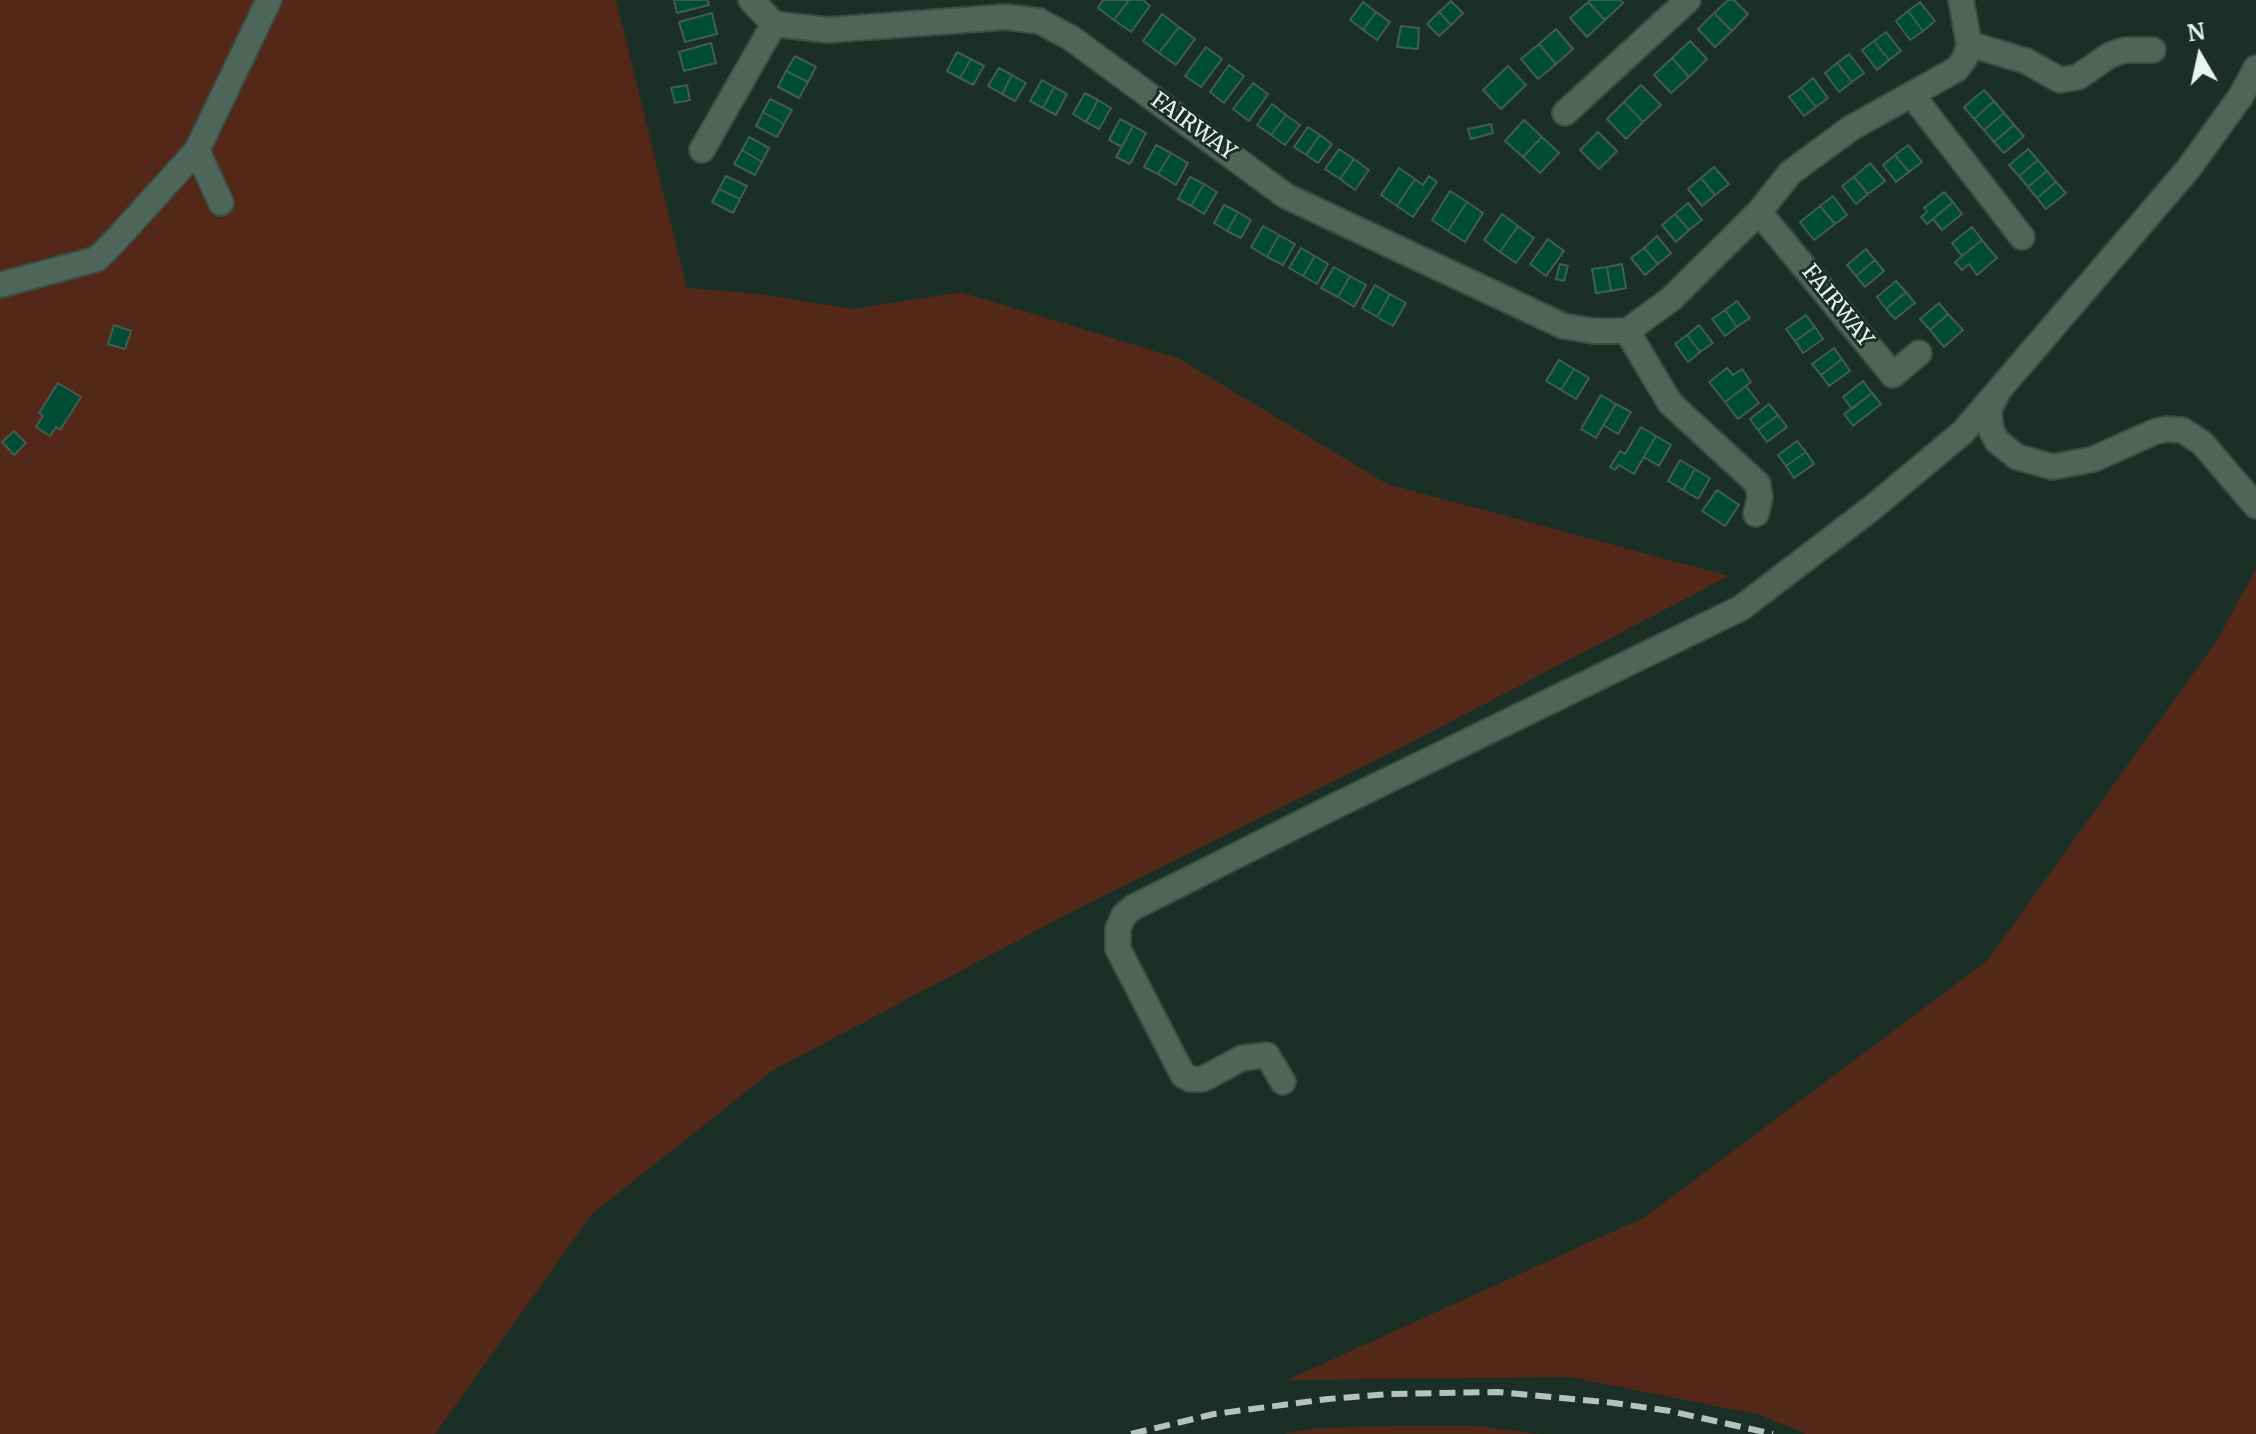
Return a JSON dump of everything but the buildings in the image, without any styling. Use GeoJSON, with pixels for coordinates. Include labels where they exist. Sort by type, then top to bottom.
{"type":"FeatureCollection","features":[{"type":"Feature","properties":{"kind":"street"},"geometry":{"type":"LineString","coordinates":[[0,285],[97,259],[197,150],[269,0]]}},
{"type":"Feature","properties":{"kind":"street"},"geometry":{"type":"LineString","coordinates":[[702,150],[774,24],[751,0]]}},
{"type":"Feature","properties":{"kind":"street"},"geometry":{"type":"LineString","coordinates":[[1565,113],[1688,0]]}},
{"type":"Feature","properties":{"kind":"street"},"geometry":{"type":"LineString","coordinates":[[1756,514],[1760,498],[1758,484],[1670,403],[1627,331],[1671,299],[1759,212],[1790,173],[1851,128],[1957,69],[1965,58],[1969,44],[1961,0]]}},
{"type":"Feature","properties":{"kind":"street","name":"FAIRWAY"},"geometry":{"type":"LineString","coordinates":[[774,24],[828,30],[1006,17],[1039,21],[1071,38],[1286,196],[1563,326],[1594,331],[1627,331]]}},
{"type":"Feature","properties":{"kind":"street"},"geometry":{"type":"LineString","coordinates":[[1969,44],[2026,61],[2060,80],[2078,77],[2110,55],[2125,50],[2153,50]]}},
{"type":"Feature","properties":{"kind":"street"},"geometry":{"type":"LineString","coordinates":[[1283,1082],[1267,1055],[1242,1058],[1203,1079],[1190,1079],[1183,1075],[1118,949],[1118,929],[1124,915],[1134,907],[1345,801],[1741,608],[1872,508],[1963,432],[2189,168],[2241,96],[2256,68]]}},
{"type":"Feature","properties":{"kind":"street"},"geometry":{"type":"LineString","coordinates":[[1912,95],[2022,237]]}},
{"type":"Feature","properties":{"kind":"street"},"geometry":{"type":"LineString","coordinates":[[197,150],[221,203]]}},
{"type":"Feature","properties":{"kind":"street","name":"FAIRWAY"},"geometry":{"type":"LineString","coordinates":[[1759,212],[1893,375],[1919,353]]}},
{"type":"Feature","properties":{"kind":"street"},"geometry":{"type":"LineString","coordinates":[[1999,390],[1989,409],[1991,430],[1997,441],[2017,457],[2053,467],[2094,459],[2154,432],[2182,430],[2202,443],[2256,506]]}},
{"type":"Feature","properties":{"kind":"shaded area"},"geometry":{"type":"Polygon","coordinates":[[[0,0],[616,0],[687,288],[758,294],[854,309],[961,292],[1178,358],[1387,484],[1729,576],[1410,743],[1079,908],[772,1071],[592,1214],[435,1434],[0,1434],[0,0]]]}},
{"type":"Feature","properties":{"kind":"shaded area"},"geometry":{"type":"Polygon","coordinates":[[[2256,568],[2256,1434],[1806,1434],[1760,1415],[1569,1377],[1287,1380],[1645,1217],[1987,961],[2218,639],[2256,568]]]}},
{"type":"Feature","properties":{"kind":"shaded area"},"geometry":{"type":"Polygon","coordinates":[[[1477,1426],[1541,1434],[1283,1434],[1319,1428],[1477,1426]]]}},
{"type":"Feature","properties":{"kind":"railway"},"geometry":{"type":"LineString","coordinates":[[1131,1434],[1214,1414],[1328,1399],[1389,1394],[1497,1392],[1670,1411],[1773,1434]]}}]}
